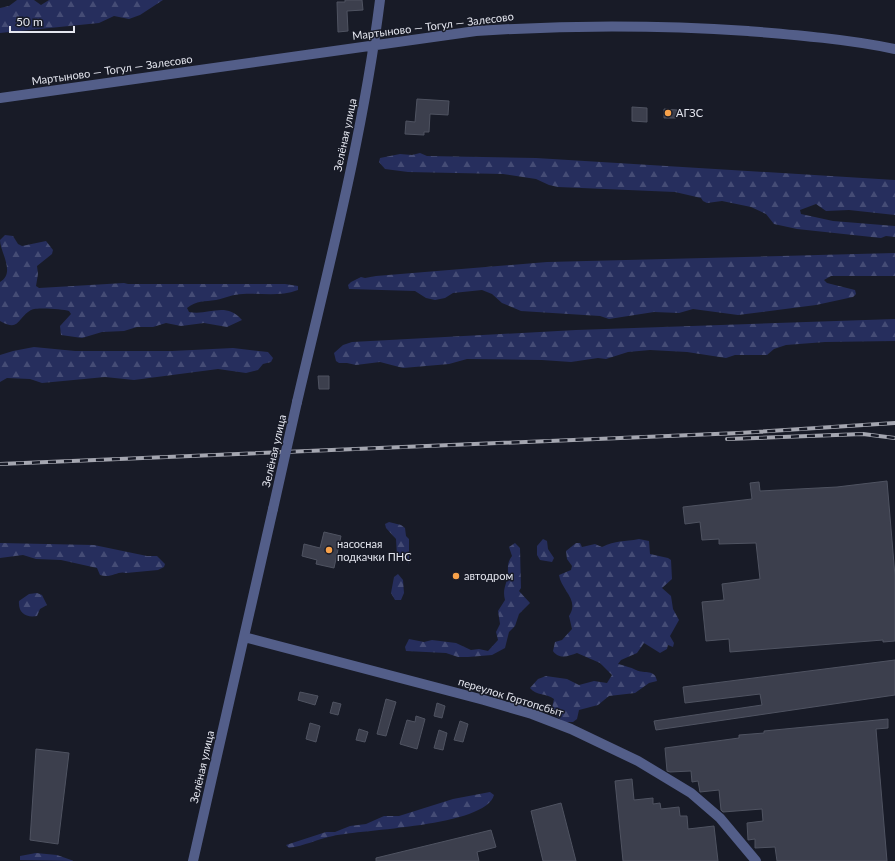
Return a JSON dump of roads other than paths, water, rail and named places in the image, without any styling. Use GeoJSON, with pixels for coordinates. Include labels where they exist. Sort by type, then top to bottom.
{"type":"FeatureCollection","features":[{"type":"Feature","properties":{"kind":"street","name":"Зелёная улица"},"geometry":{"type":"LineString","coordinates":[[193,861],[358,138],[375,45],[380,0]]}},
{"type":"Feature","properties":{"kind":"street","name":"Мартыново — Тогул — Залесово"},"geometry":{"type":"LineString","coordinates":[[0,98],[476,31],[590,25],[693,28],[806,36],[895,49]]}},
{"type":"Feature","properties":{"kind":"street","name":"переулок Гортопсбыт"},"geometry":{"type":"LineString","coordinates":[[244,637],[484,700],[538,716],[571,728],[638,761],[691,793],[715,813],[756,861]]}},
{"type":"Feature","properties":{"kind":"railway"},"geometry":{"type":"LineString","coordinates":[[0,464],[739,433],[895,423]]}},
{"type":"Feature","properties":{"kind":"railway"},"geometry":{"type":"LineString","coordinates":[[727,439],[863,434],[895,438]]}},
{"type":"Feature","properties":{"kind":"place","name":"АГЗС"},"geometry":{"type":"Point","coordinates":[668,113]}},
{"type":"Feature","properties":{"kind":"place","name":"насосная подкачки ПНС"},"geometry":{"type":"Point","coordinates":[329,550]}},
{"type":"Feature","properties":{"kind":"place","name":"автодром"},"geometry":{"type":"Point","coordinates":[456,576]}}]}
